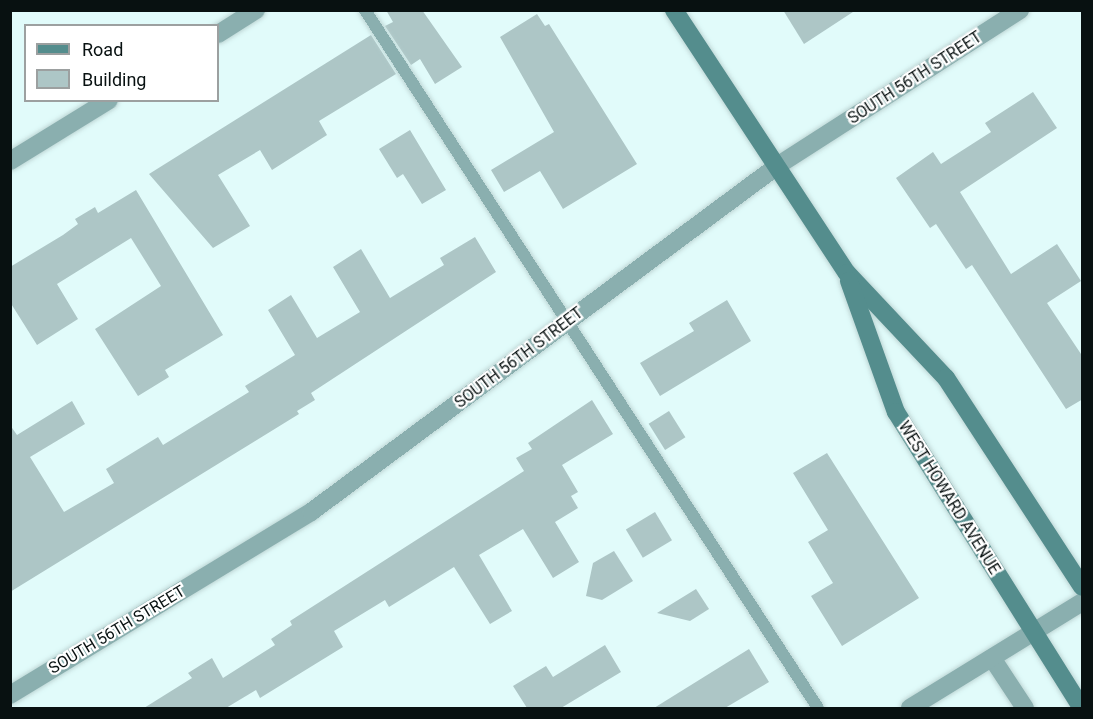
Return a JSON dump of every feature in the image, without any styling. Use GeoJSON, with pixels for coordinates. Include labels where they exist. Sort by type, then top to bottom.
{"type":"FeatureCollection","features":[{"type":"Feature","properties":{"kind":"street"},"geometry":{"type":"LineString","coordinates":[[219,33],[256,10]]}},
{"type":"Feature","properties":{"kind":"street","name":"WEST HOWARD AVENUE"},"geometry":{"type":"LineString","coordinates":[[674,10],[847,273],[946,378],[1083,587]]}},
{"type":"Feature","properties":{"kind":"street","name":"SOUTH 56TH STREET"},"geometry":{"type":"LineString","coordinates":[[10,695],[311,512],[777,166],[1020,10]]}},
{"type":"Feature","properties":{"kind":"street"},"geometry":{"type":"LineString","coordinates":[[10,161],[106,102]]}},
{"type":"Feature","properties":{"kind":"street","name":"WEST HOWARD AVENUE"},"geometry":{"type":"LineString","coordinates":[[847,273],[896,412],[1033,633],[1083,708]]}},
{"type":"Feature","properties":{"kind":"street"},"geometry":{"type":"LineString","coordinates":[[910,708],[1083,602]]}},
{"type":"Feature","properties":{"kind":"street"},"geometry":{"type":"LineString","coordinates":[[992,658],[1025,708]]}},
{"type":"Feature","properties":{"kind":"lane"},"geometry":{"type":"LineString","coordinates":[[365,10],[818,708]]}},
{"type":"Feature","properties":{"kind":"building"},"geometry":{"type":"Polygon","coordinates":[[[386,10],[422,10],[462,67],[435,84],[420,59],[411,65],[385,26],[393,22],[386,10]]]}},
{"type":"Feature","properties":{"kind":"building"},"geometry":{"type":"Polygon","coordinates":[[[783,10],[856,10],[804,44],[783,10]]]}},
{"type":"Feature","properties":{"kind":"building"},"geometry":{"type":"Polygon","coordinates":[[[537,14],[545,26],[549,24],[637,164],[563,209],[540,171],[504,192],[491,170],[554,132],[500,37],[537,14]]]}},
{"type":"Feature","properties":{"kind":"building"},"geometry":{"type":"Polygon","coordinates":[[[371,35],[396,74],[319,121],[327,135],[272,170],[260,150],[218,175],[250,226],[213,248],[149,174],[371,35]]]}},
{"type":"Feature","properties":{"kind":"building"},"geometry":{"type":"Polygon","coordinates":[[[1033,92],[1057,128],[960,192],[1011,274],[1057,244],[1081,281],[1047,303],[1083,357],[1083,399],[1066,409],[972,265],[966,269],[936,224],[930,228],[896,178],[933,152],[941,164],[991,132],[985,123],[1033,92]]]}},
{"type":"Feature","properties":{"kind":"building"},"geometry":{"type":"Polygon","coordinates":[[[410,130],[446,190],[422,204],[403,174],[397,178],[379,149],[410,130]]]}},
{"type":"Feature","properties":{"kind":"building"},"geometry":{"type":"Polygon","coordinates":[[[136,190],[223,335],[165,370],[169,377],[138,396],[95,329],[161,286],[131,238],[57,284],[78,319],[37,345],[10,302],[10,267],[78,224],[75,219],[95,207],[98,213],[136,190]]]}},
{"type":"Feature","properties":{"kind":"building"},"geometry":{"type":"Polygon","coordinates":[[[475,237],[496,272],[311,393],[315,400],[297,411],[299,414],[10,592],[10,425],[17,435],[72,401],[85,424],[30,457],[64,512],[114,483],[106,469],[158,437],[163,445],[249,392],[245,386],[295,355],[268,310],[291,295],[317,338],[360,312],[333,267],[361,249],[390,298],[444,265],[440,258],[475,237]]]}},
{"type":"Feature","properties":{"kind":"building"},"geometry":{"type":"Polygon","coordinates":[[[727,300],[751,341],[660,396],[640,363],[694,331],[689,323],[727,300]]]}},
{"type":"Feature","properties":{"kind":"building"},"geometry":{"type":"Polygon","coordinates":[[[592,400],[613,434],[562,465],[578,492],[571,496],[578,508],[555,522],[579,562],[553,578],[523,529],[479,555],[512,611],[490,624],[454,567],[389,607],[385,600],[334,631],[343,647],[260,698],[256,690],[226,708],[144,708],[192,678],[188,673],[212,658],[223,678],[275,645],[271,639],[292,625],[290,621],[524,471],[516,458],[532,449],[528,443],[592,400]]]}},
{"type":"Feature","properties":{"kind":"building"},"geometry":{"type":"Polygon","coordinates":[[[669,411],[685,437],[665,450],[649,424],[669,411]]]}},
{"type":"Feature","properties":{"kind":"building"},"geometry":{"type":"Polygon","coordinates":[[[827,453],[919,598],[842,646],[811,596],[833,583],[808,542],[828,530],[793,473],[827,453]]]}},
{"type":"Feature","properties":{"kind":"building"},"geometry":{"type":"Polygon","coordinates":[[[655,512],[672,540],[643,558],[626,530],[655,512]]]}},
{"type":"Feature","properties":{"kind":"building"},"geometry":{"type":"Polygon","coordinates":[[[614,551],[633,581],[602,600],[586,596],[593,563],[614,551]]]}},
{"type":"Feature","properties":{"kind":"building"},"geometry":{"type":"Polygon","coordinates":[[[696,589],[709,609],[690,621],[657,613],[696,589]]]}},
{"type":"Feature","properties":{"kind":"building"},"geometry":{"type":"Polygon","coordinates":[[[605,645],[621,672],[561,708],[527,708],[513,686],[546,666],[553,677],[605,645]]]}},
{"type":"Feature","properties":{"kind":"building"},"geometry":{"type":"Polygon","coordinates":[[[749,649],[769,682],[725,708],[654,708],[749,649]]]}}]}
